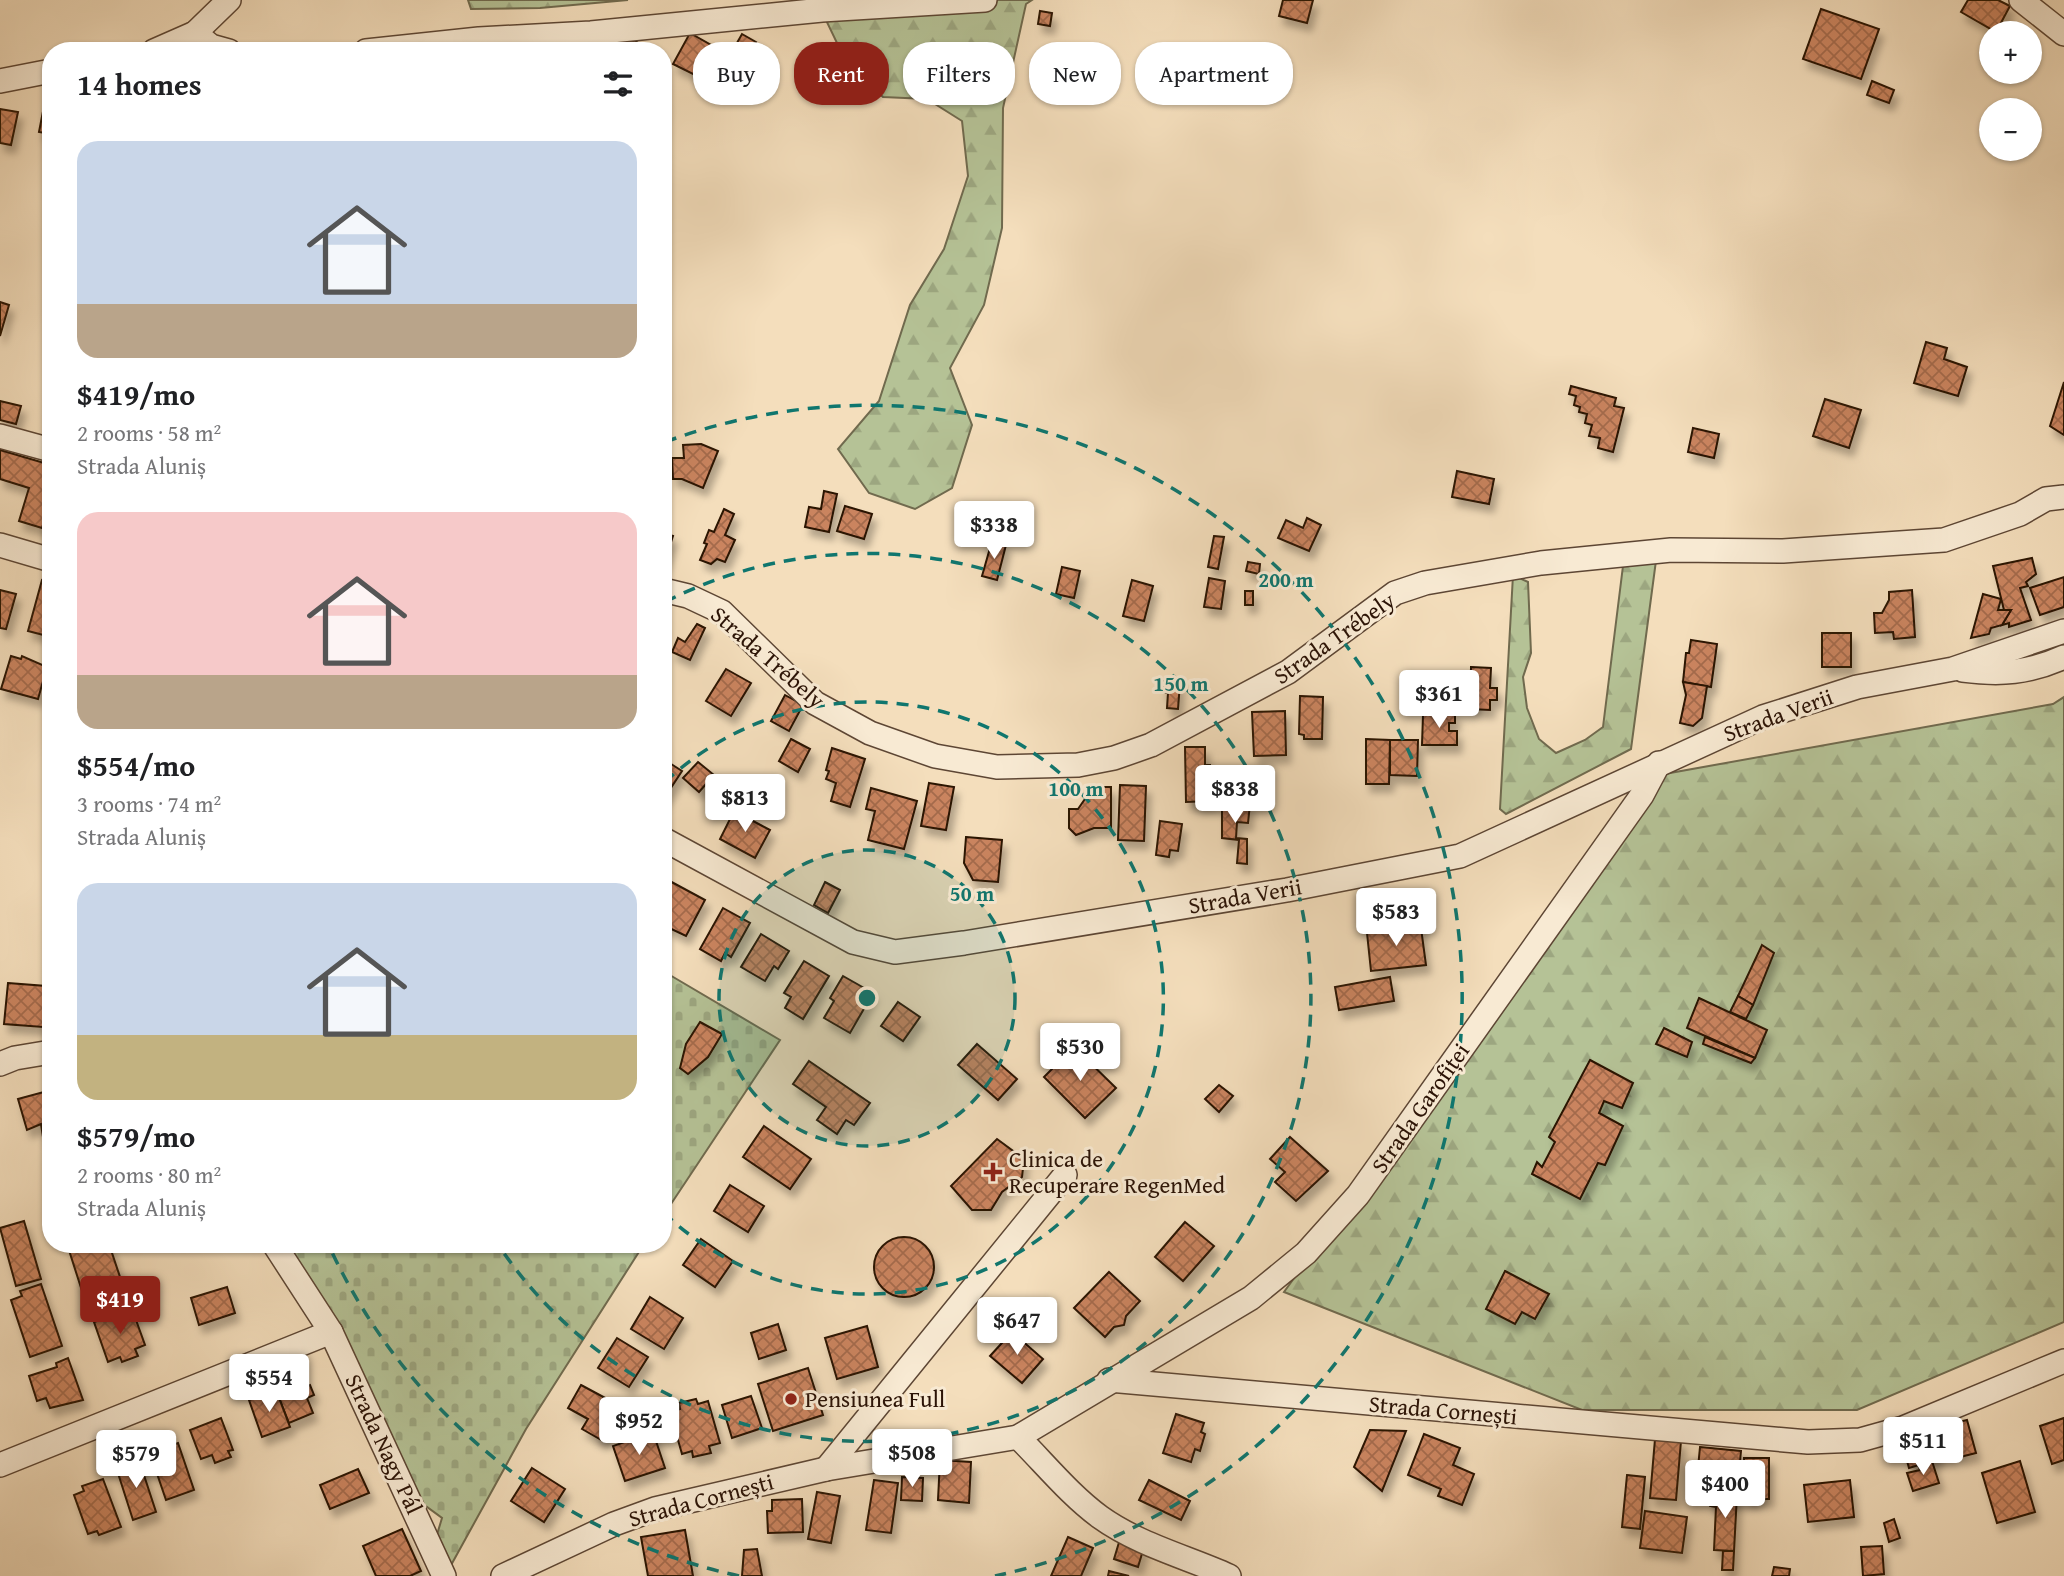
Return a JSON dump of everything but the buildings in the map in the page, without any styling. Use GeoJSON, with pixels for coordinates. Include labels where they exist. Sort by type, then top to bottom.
{"type":"FeatureCollection","features":[{"type":"Feature","properties":{"kind":"street"},"geometry":{"type":"LineString","coordinates":[[174,42],[195,33],[229,0]]}},
{"type":"Feature","properties":{"kind":"street"},"geometry":{"type":"LineString","coordinates":[[445,42],[592,33],[822,10],[985,0]]}},
{"type":"Feature","properties":{"kind":"street"},"geometry":{"type":"LineString","coordinates":[[2021,0],[2064,34]]}},
{"type":"Feature","properties":{"kind":"street"},"geometry":{"type":"LineString","coordinates":[[195,33],[206,42]]}},
{"type":"Feature","properties":{"kind":"street"},"geometry":{"type":"LineString","coordinates":[[0,81],[42,73]]}},
{"type":"Feature","properties":{"kind":"street"},"geometry":{"type":"LineString","coordinates":[[0,436],[42,448]]}},
{"type":"Feature","properties":{"kind":"street","name":"Strada Trébely"},"geometry":{"type":"LineString","coordinates":[[672,592],[688,596],[722,612],[815,704],[870,733],[934,756],[998,767],[1078,765],[1114,758],[1152,745],[1288,673],[1395,593],[1425,583],[1541,563],[1671,550],[1783,551],[1944,540],[2021,514],[2046,499],[2064,497]]}},
{"type":"Feature","properties":{"kind":"street"},"geometry":{"type":"LineString","coordinates":[[0,545],[42,557]]}},
{"type":"Feature","properties":{"kind":"street","name":"Strada Verii"},"geometry":{"type":"LineString","coordinates":[[672,844],[853,942],[895,952],[1287,890],[1460,856],[1763,717],[1857,687],[1953,669],[2064,631]]}},
{"type":"Feature","properties":{"kind":"street"},"geometry":{"type":"LineString","coordinates":[[1953,669],[1998,675],[2046,665],[2064,657]]}},
{"type":"Feature","properties":{"kind":"street","name":"Strada Garofiței"},"geometry":{"type":"LineString","coordinates":[[1110,1380],[1251,1298],[1306,1253],[1358,1195],[1642,795],[1659,763]]}},
{"type":"Feature","properties":{"kind":"street"},"geometry":{"type":"LineString","coordinates":[[0,1063],[42,1054]]}},
{"type":"Feature","properties":{"kind":"street"},"geometry":{"type":"LineString","coordinates":[[826,1469],[1065,1175]]}},
{"type":"Feature","properties":{"kind":"street","name":"Strada Nagy Pál"},"geometry":{"type":"LineString","coordinates":[[281,1253],[331,1332],[444,1576]]}},
{"type":"Feature","properties":{"kind":"street"},"geometry":{"type":"LineString","coordinates":[[0,1465],[331,1332]]}},
{"type":"Feature","properties":{"kind":"street","name":"Strada Cornești"},"geometry":{"type":"LineString","coordinates":[[503,1576],[614,1524],[655,1509],[826,1469],[1018,1437],[1110,1380],[1808,1442],[1860,1440],[1903,1429],[2064,1362]]}},
{"type":"Feature","properties":{"kind":"street"},"geometry":{"type":"LineString","coordinates":[[1018,1437],[1079,1498],[1112,1525],[1168,1552],[1229,1576]]}},
{"type":"Feature","properties":{"kind":"green space"},"geometry":{"type":"Polygon","coordinates":[[[468,0],[628,0],[540,8],[471,9],[468,0]]]}},
{"type":"Feature","properties":{"kind":"green space"},"geometry":{"type":"Polygon","coordinates":[[[808,0],[1032,0],[1026,4],[1015,54],[1015,42],[903,42],[903,98],[889,97],[889,42],[837,42],[826,20],[808,0]]]}},
{"type":"Feature","properties":{"kind":"green space"},"geometry":{"type":"Polygon","coordinates":[[[937,105],[1004,105],[1002,228],[984,305],[950,368],[972,425],[952,488],[915,509],[869,493],[838,449],[879,401],[910,305],[944,249],[968,176],[962,121],[937,105]]]}},
{"type":"Feature","properties":{"kind":"green space"},"geometry":{"type":"Polygon","coordinates":[[[1657,553],[1631,749],[1506,814],[1500,809],[1513,575],[1528,582],[1531,653],[1523,677],[1527,708],[1539,739],[1556,753],[1585,740],[1603,727],[1623,566],[1657,553]]]}},
{"type":"Feature","properties":{"kind":"green space"},"geometry":{"type":"Polygon","coordinates":[[[2064,697],[2064,1322],[1857,1410],[1582,1410],[1284,1292],[1659,775],[2053,704],[2064,697]]]}},
{"type":"Feature","properties":{"kind":"green space"},"geometry":{"type":"Polygon","coordinates":[[[672,976],[780,1040],[672,1202],[672,976]]]}},
{"type":"Feature","properties":{"kind":"green space"},"geometry":{"type":"Polygon","coordinates":[[[290,1253],[638,1253],[526,1429],[450,1567],[436,1538],[442,1518],[419,1501],[290,1253]]]}},
{"type":"Feature","properties":{"kind":"place","name":"Clinica de Recuperare RegenMed"},"geometry":{"type":"Point","coordinates":[993,1172]}},
{"type":"Feature","properties":{"kind":"place","name":"Pensiunea Full"},"geometry":{"type":"Point","coordinates":[791,1399]}}]}
